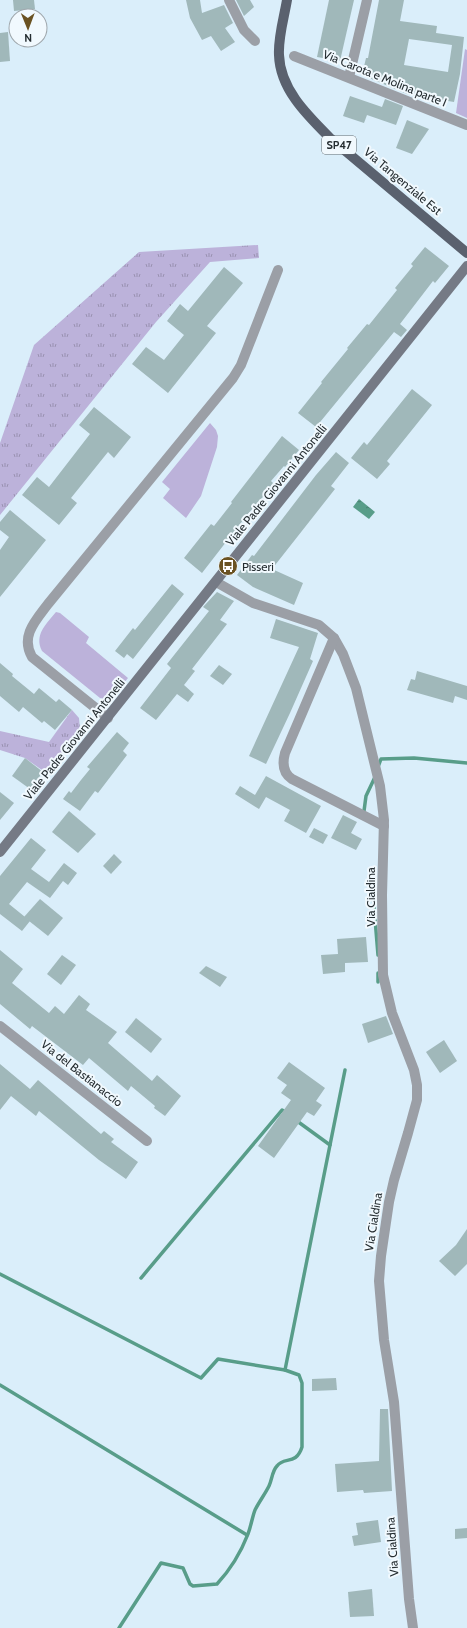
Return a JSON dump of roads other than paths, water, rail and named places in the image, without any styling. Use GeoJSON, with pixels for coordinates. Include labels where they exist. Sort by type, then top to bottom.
{"type":"FeatureCollection","features":[{"type":"Feature","properties":{"kind":"main road","name":"Via Tangenziale Est"},"geometry":{"type":"LineString","coordinates":[[287,0],[279,54],[282,72],[296,99],[313,121],[330,138],[467,253]]}},
{"type":"Feature","properties":{"kind":"main road","name":"Viale Padre Giovanni Antonelli"},"geometry":{"type":"LineString","coordinates":[[0,852],[467,266]]}},
{"type":"Feature","properties":{"kind":"street"},"geometry":{"type":"LineString","coordinates":[[229,0],[244,30],[255,41]]}},
{"type":"Feature","properties":{"kind":"street"},"geometry":{"type":"LineString","coordinates":[[349,77],[367,0]]}},
{"type":"Feature","properties":{"kind":"street","name":"Via Carota e Molina parte I"},"geometry":{"type":"LineString","coordinates":[[294,56],[467,125]]}},
{"type":"Feature","properties":{"kind":"street"},"geometry":{"type":"LineString","coordinates":[[108,718],[32,657],[28,646],[30,630],[48,604],[233,378],[241,365],[278,270]]}},
{"type":"Feature","properties":{"kind":"street","name":"Via Cialdina"},"geometry":{"type":"LineString","coordinates":[[216,582],[253,603],[319,625],[334,638],[343,654],[356,688],[380,786],[384,826],[382,895],[383,975],[392,1013],[414,1070],[417,1085],[417,1100],[389,1202],[379,1281],[384,1340],[394,1402],[409,1599],[413,1628]]}},
{"type":"Feature","properties":{"kind":"street"},"geometry":{"type":"LineString","coordinates":[[334,638],[285,754],[283,764],[284,768],[286,773],[292,779],[384,826]]}},
{"type":"Feature","properties":{"kind":"street","name":"Via del Bastianaccio"},"geometry":{"type":"LineString","coordinates":[[0,1026],[147,1141]]}},
{"type":"Feature","properties":{"kind":"water"},"geometry":{"type":"Polygon","coordinates":[[[359,499],[375,512],[369,519],[353,507],[359,499]]]}},
{"type":"Feature","properties":{"kind":"waterway"},"geometry":{"type":"LineString","coordinates":[[378,767],[381,759],[414,758],[467,763]]}},
{"type":"Feature","properties":{"kind":"waterway"},"geometry":{"type":"LineString","coordinates":[[364,811],[366,796],[375,777]]}},
{"type":"Feature","properties":{"kind":"waterway"},"geometry":{"type":"LineString","coordinates":[[371,870],[378,955]]}},
{"type":"Feature","properties":{"kind":"waterway"},"geometry":{"type":"LineString","coordinates":[[378,973],[378,982]]}},
{"type":"Feature","properties":{"kind":"waterway"},"geometry":{"type":"LineString","coordinates":[[285,1370],[345,1070]]}},
{"type":"Feature","properties":{"kind":"waterway"},"geometry":{"type":"LineString","coordinates":[[141,1278],[282,1110],[287,1113]]}},
{"type":"Feature","properties":{"kind":"waterway"},"geometry":{"type":"LineString","coordinates":[[297,1121],[330,1145]]}},
{"type":"Feature","properties":{"kind":"waterway"},"geometry":{"type":"LineString","coordinates":[[0,1274],[201,1378],[218,1359],[285,1370],[299,1375],[302,1383],[302,1447],[297,1457],[283,1461],[275,1468],[269,1486],[255,1510],[249,1531],[239,1554],[226,1573],[217,1584],[193,1586],[190,1584],[183,1568],[161,1563],[119,1628]]}},
{"type":"Feature","properties":{"kind":"waterway"},"geometry":{"type":"LineString","coordinates":[[0,1385],[247,1535]]}},
{"type":"Feature","properties":{"kind":"place","name":"Pisseri"},"geometry":{"type":"Point","coordinates":[228,566]}}]}
